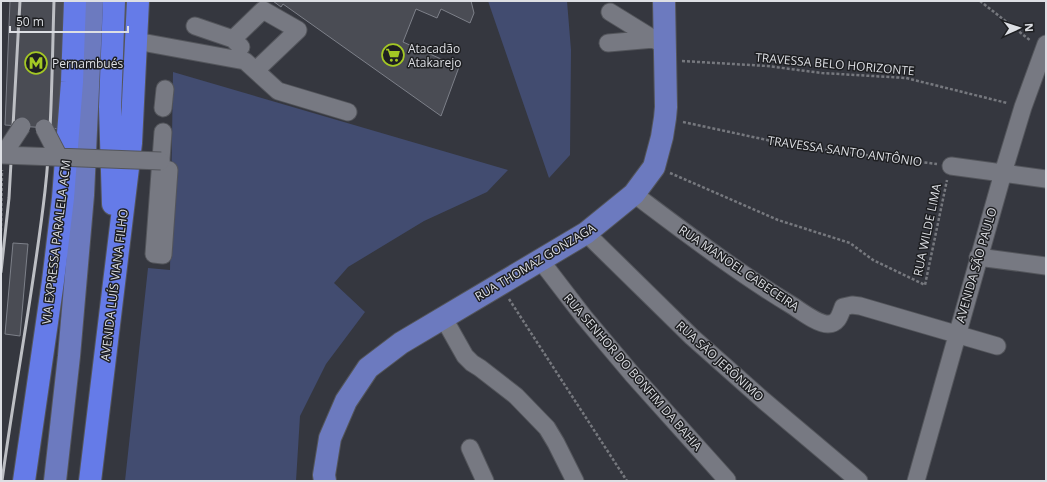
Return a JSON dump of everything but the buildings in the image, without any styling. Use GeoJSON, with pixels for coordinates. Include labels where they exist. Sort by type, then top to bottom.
{"type":"FeatureCollection","features":[{"type":"Feature","properties":{"kind":"highway","name":"VIA EXPRESSA PARALELA ACM"},"geometry":{"type":"LineString","coordinates":[[24,481],[53,281],[63,198],[72,82],[75,1]]}},
{"type":"Feature","properties":{"kind":"highway"},"geometry":{"type":"LineString","coordinates":[[114,1],[110,107],[116,281]]}},
{"type":"Feature","properties":{"kind":"highway","name":"AVENIDA LUÍS VIANA FILHO"},"geometry":{"type":"LineString","coordinates":[[90,481],[116,281],[131,143],[138,1]]}},
{"type":"Feature","properties":{"kind":"main road"},"geometry":{"type":"LineString","coordinates":[[55,481],[69,356],[83,195],[92,1]]}},
{"type":"Feature","properties":{"kind":"main road","name":"RUA THOMAZ GONZAGA"},"geometry":{"type":"LineString","coordinates":[[325,481],[324,476],[330,438],[346,401],[368,368],[401,343],[586,233],[634,194],[654,167],[666,107],[661,48],[664,1]]}},
{"type":"Feature","properties":{"kind":"street"},"geometry":{"type":"LineString","coordinates":[[233,39],[263,10],[298,30],[250,66]]}},
{"type":"Feature","properties":{"kind":"street"},"geometry":{"type":"LineString","coordinates":[[610,12],[661,48]]}},
{"type":"Feature","properties":{"kind":"street"},"geometry":{"type":"LineString","coordinates":[[195,26],[233,39],[240,46],[250,66],[278,91],[348,112]]}},
{"type":"Feature","properties":{"kind":"street"},"geometry":{"type":"LineString","coordinates":[[136,41],[175,47],[250,66]]}},
{"type":"Feature","properties":{"kind":"street"},"geometry":{"type":"LineString","coordinates":[[608,43],[661,48]]}},
{"type":"Feature","properties":{"kind":"street","name":"AVENIDA SÃO PAULO"},"geometry":{"type":"LineString","coordinates":[[919,481],[978,257],[1023,107],[1045,49]]}},
{"type":"Feature","properties":{"kind":"street"},"geometry":{"type":"LineString","coordinates":[[164,108],[165,89]]}},
{"type":"Feature","properties":{"kind":"street"},"geometry":{"type":"LineString","coordinates":[[2,155],[22,126]]}},
{"type":"Feature","properties":{"kind":"street"},"geometry":{"type":"LineString","coordinates":[[44,128],[60,157]]}},
{"type":"Feature","properties":{"kind":"street"},"geometry":{"type":"LineString","coordinates":[[158,244],[163,169],[168,170],[163,255],[154,254],[163,132]]}},
{"type":"Feature","properties":{"kind":"street"},"geometry":{"type":"LineString","coordinates":[[2,155],[161,161]]}},
{"type":"Feature","properties":{"kind":"street"},"geometry":{"type":"LineString","coordinates":[[951,166],[1046,179]]}},
{"type":"Feature","properties":{"kind":"street","name":"RUA MANOEL CABECEIRA"},"geometry":{"type":"LineString","coordinates":[[634,194],[761,287],[812,318],[827,324],[834,323],[838,319],[843,308],[852,305],[957,334]]}},
{"type":"Feature","properties":{"kind":"street","name":"RUA SÃO JERÔNIMO"},"geometry":{"type":"LineString","coordinates":[[586,233],[692,337],[763,400],[859,481]]}},
{"type":"Feature","properties":{"kind":"street"},"geometry":{"type":"LineString","coordinates":[[978,257],[1046,266]]}},
{"type":"Feature","properties":{"kind":"street","name":"RUA SENHOR DO BONFIM DA BAHIA"},"geometry":{"type":"LineString","coordinates":[[541,261],[584,318],[727,480]]}},
{"type":"Feature","properties":{"kind":"street"},"geometry":{"type":"LineString","coordinates":[[443,318],[465,356],[472,364],[480,368],[516,396],[547,428],[575,481]]}},
{"type":"Feature","properties":{"kind":"street"},"geometry":{"type":"LineString","coordinates":[[957,334],[996,346]]}},
{"type":"Feature","properties":{"kind":"street"},"geometry":{"type":"LineString","coordinates":[[470,448],[485,481]]}},
{"type":"Feature","properties":{"kind":"path"},"geometry":{"type":"LineString","coordinates":[[980,1],[1045,49]]}},
{"type":"Feature","properties":{"kind":"path","name":"TRAVESSA BELO HORIZONTE"},"geometry":{"type":"LineString","coordinates":[[661,48],[822,74],[906,78],[1023,107]]}},
{"type":"Feature","properties":{"kind":"path","name":"TRAVESSA SANTO ANTÔNIO"},"geometry":{"type":"LineString","coordinates":[[665,118],[795,146],[951,166]]}},
{"type":"Feature","properties":{"kind":"path"},"geometry":{"type":"LineString","coordinates":[[1,232],[2,155]]}},
{"type":"Feature","properties":{"kind":"path","name":"RUA WILDE LIMA"},"geometry":{"type":"LineString","coordinates":[[666,172],[778,220],[850,244],[873,260],[925,285],[951,166]]}},
{"type":"Feature","properties":{"kind":"path"},"geometry":{"type":"LineString","coordinates":[[500,284],[627,481]]}},
{"type":"Feature","properties":{"kind":"shaded area"},"geometry":{"type":"Polygon","coordinates":[[[488,1],[567,1],[571,50],[570,155],[549,178],[488,1]]]}},
{"type":"Feature","properties":{"kind":"shaded area"},"geometry":{"type":"Polygon","coordinates":[[[173,72],[508,170],[487,192],[424,221],[348,267],[334,283],[365,312],[326,364],[300,416],[296,481],[125,481],[148,268],[170,270],[173,72]]]}},
{"type":"Feature","properties":{"kind":"railway"},"geometry":{"type":"LineString","coordinates":[[1,272],[9,198],[20,1]]}},
{"type":"Feature","properties":{"kind":"railway"},"geometry":{"type":"LineString","coordinates":[[2,481],[45,191],[50,120],[54,1]]}},
{"type":"Feature","properties":{"kind":"place","name":"Atacadão Atakarejo"},"geometry":{"type":"Point","coordinates":[393,55]}},
{"type":"Feature","properties":{"kind":"place","name":"Pernambués"},"geometry":{"type":"Point","coordinates":[36,63]}}]}
